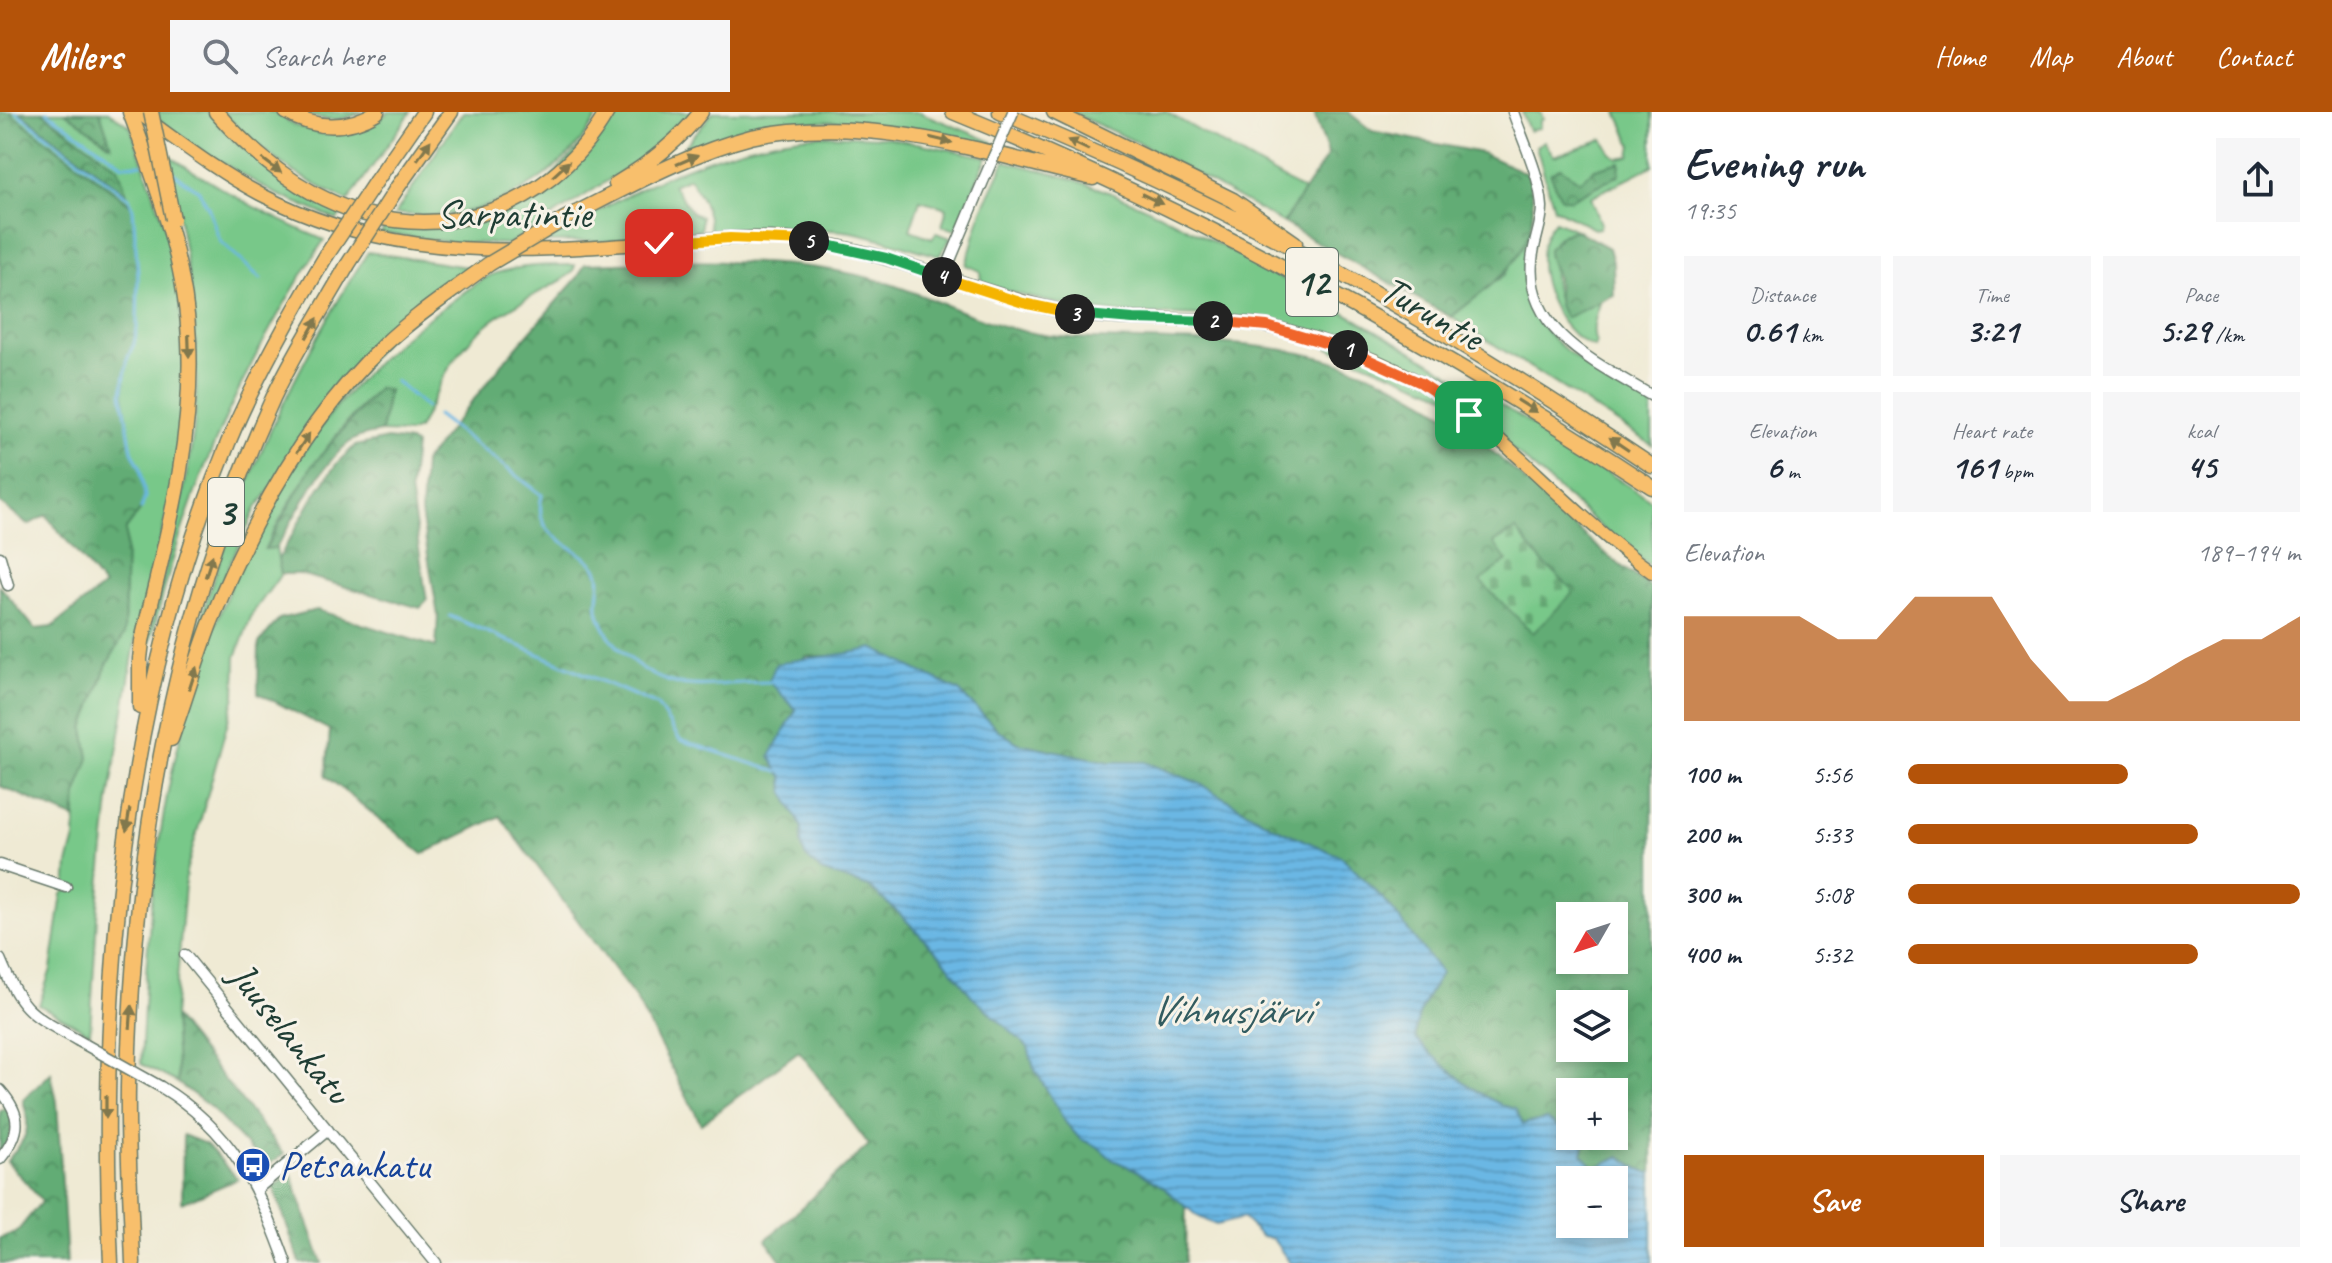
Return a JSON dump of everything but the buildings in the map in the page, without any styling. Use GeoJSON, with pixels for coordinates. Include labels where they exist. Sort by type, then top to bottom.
{"type":"FeatureCollection","features":[{"type":"Feature","properties":{"kind":"highway"},"geometry":{"type":"LineString","coordinates":[[130,112],[170,220]]}},
{"type":"Feature","properties":{"kind":"highway"},"geometry":{"type":"LineString","coordinates":[[140,743],[140,659],[178,485],[189,382],[189,340],[151,112]]}},
{"type":"Feature","properties":{"kind":"highway"},"geometry":{"type":"LineString","coordinates":[[216,112],[254,152],[314,193],[339,206],[387,220],[431,223],[499,209],[536,189],[581,151],[607,112]]}},
{"type":"Feature","properties":{"kind":"highway"},"geometry":{"type":"LineString","coordinates":[[286,112],[306,122],[329,126],[354,123],[377,112]]}},
{"type":"Feature","properties":{"kind":"highway","name":"3"},"geometry":{"type":"LineString","coordinates":[[111,1263],[106,1162],[108,1020],[124,849],[140,743],[164,629],[229,441],[286,323],[326,256],[424,112]]}},
{"type":"Feature","properties":{"kind":"highway","name":"3"},"geometry":{"type":"LineString","coordinates":[[133,1263],[128,1154],[129,1040],[137,930],[157,777],[186,636],[227,510],[274,396],[347,266],[451,112]]}},
{"type":"Feature","properties":{"kind":"highway"},"geometry":{"type":"LineString","coordinates":[[157,777],[209,626],[251,533],[294,456],[335,401],[382,347],[456,288],[668,148],[701,112]]}},
{"type":"Feature","properties":{"kind":"highway","name":"Turuntie"},"geometry":{"type":"LineString","coordinates":[[953,112],[1126,186],[1252,248],[1477,375],[1652,487]]}},
{"type":"Feature","properties":{"kind":"highway","name":"Turuntie"},"geometry":{"type":"LineString","coordinates":[[1000,112],[1142,175],[1324,265],[1486,360],[1652,466]]}},
{"type":"Feature","properties":{"kind":"highway"},"geometry":{"type":"LineString","coordinates":[[1054,112],[1233,200],[1324,265]]}},
{"type":"Feature","properties":{"kind":"highway"},"geometry":{"type":"LineString","coordinates":[[566,218],[705,152],[753,136],[823,127],[894,131],[929,137],[1126,186]]}},
{"type":"Feature","properties":{"kind":"main road","name":"Sarpatintie"},"geometry":{"type":"LineString","coordinates":[[137,112],[258,193],[321,221],[386,240],[440,248],[494,250],[584,248],[730,238],[805,240],[872,255],[1023,303],[1100,317],[1267,326],[1368,358],[1453,402],[1591,524],[1652,572]]}},
{"type":"Feature","properties":{"kind":"street"},"geometry":{"type":"LineString","coordinates":[[943,277],[1013,112]]}},
{"type":"Feature","properties":{"kind":"street"},"geometry":{"type":"LineString","coordinates":[[1513,112],[1540,191],[1541,219],[1532,261],[1532,277],[1545,317],[1570,345],[1652,396]]}},
{"type":"Feature","properties":{"kind":"street"},"geometry":{"type":"LineString","coordinates":[[0,557],[8,585]]}},
{"type":"Feature","properties":{"kind":"street"},"geometry":{"type":"LineString","coordinates":[[0,865],[66,887]]}},
{"type":"Feature","properties":{"kind":"street","name":"Juuselankatu"},"geometry":{"type":"LineString","coordinates":[[185,955],[433,1259]]}},
{"type":"Feature","properties":{"kind":"street"},"geometry":{"type":"LineString","coordinates":[[0,959],[22,1005],[42,1020],[184,1101],[219,1133],[247,1168],[286,1263]]}},
{"type":"Feature","properties":{"kind":"street"},"geometry":{"type":"LineString","coordinates":[[0,1090],[12,1104],[17,1122],[12,1141],[0,1159]]}},
{"type":"Feature","properties":{"kind":"street"},"geometry":{"type":"LineString","coordinates":[[257,1189],[328,1130]]}},
{"type":"Feature","properties":{"kind":"street"},"geometry":{"type":"LineString","coordinates":[[418,1263],[433,1259]]}},
{"type":"Feature","properties":{"kind":"green space"},"geometry":{"type":"Polygon","coordinates":[[[0,112],[9,112],[133,209],[138,275],[137,328],[128,357],[123,393],[132,451],[140,467],[145,497],[141,509],[126,529],[124,635],[107,664],[84,728],[89,758],[77,792],[74,818],[0,786],[0,586],[35,629],[52,627],[104,586],[46,515],[28,525],[0,503],[0,112]]]}},
{"type":"Feature","properties":{"kind":"green space"},"geometry":{"type":"Polygon","coordinates":[[[9,112],[20,112],[126,193],[118,168],[42,112],[65,112],[109,144],[100,112],[108,112],[130,126],[164,223],[180,294],[184,383],[174,486],[137,631],[109,800],[97,916],[90,1033],[39,1005],[51,969],[62,894],[66,891],[68,864],[75,838],[77,792],[89,758],[84,729],[107,664],[124,635],[126,529],[141,509],[140,467],[132,451],[122,393],[128,357],[134,344],[133,209],[131,204],[9,112]]]}},
{"type":"Feature","properties":{"kind":"green space"},"geometry":{"type":"Polygon","coordinates":[[[20,112],[42,112],[118,168],[127,194],[20,112]]]}},
{"type":"Feature","properties":{"kind":"green space"},"geometry":{"type":"Polygon","coordinates":[[[65,112],[100,112],[111,145],[65,112]]]}},
{"type":"Feature","properties":{"kind":"green space"},"geometry":{"type":"Polygon","coordinates":[[[156,112],[208,112],[235,142],[343,212],[337,220],[274,193],[199,149],[158,120],[156,112]]]}},
{"type":"Feature","properties":{"kind":"green space"},"geometry":{"type":"Polygon","coordinates":[[[222,112],[274,112],[296,126],[322,134],[352,131],[377,121],[388,112],[411,112],[348,201],[281,163],[222,112]]]}},
{"type":"Feature","properties":{"kind":"green space"},"geometry":{"type":"Polygon","coordinates":[[[298,112],[363,112],[331,120],[298,112]]]}},
{"type":"Feature","properties":{"kind":"green space"},"geometry":{"type":"Polygon","coordinates":[[[463,112],[600,112],[573,150],[538,180],[517,192],[474,210],[451,214],[395,214],[463,112]]]}},
{"type":"Feature","properties":{"kind":"green space"},"geometry":{"type":"Polygon","coordinates":[[[613,112],[693,112],[654,151],[509,244],[449,242],[381,233],[387,223],[412,226],[531,198],[613,112]]]}},
{"type":"Feature","properties":{"kind":"green space"},"geometry":{"type":"Polygon","coordinates":[[[713,112],[919,112],[993,142],[990,149],[890,126],[814,122],[760,130],[676,157],[713,112]]]}},
{"type":"Feature","properties":{"kind":"green space"},"geometry":{"type":"Polygon","coordinates":[[[1070,112],[1166,112],[1304,191],[1283,223],[1141,144],[1070,112]]]}},
{"type":"Feature","properties":{"kind":"green space"},"geometry":{"type":"Polygon","coordinates":[[[1314,112],[1348,112],[1372,131],[1482,153],[1528,174],[1533,199],[1532,221],[1526,241],[1516,258],[1503,274],[1451,317],[1283,223],[1328,155],[1314,112]]]}},
{"type":"Feature","properties":{"kind":"green space"},"geometry":{"type":"Polygon","coordinates":[[[1522,112],[1540,112],[1543,119],[1540,128],[1529,131],[1522,112]]]}},
{"type":"Feature","properties":{"kind":"green space"},"geometry":{"type":"Polygon","coordinates":[[[1617,112],[1652,112],[1652,166],[1591,197],[1601,224],[1594,229],[1554,208],[1536,146],[1544,141],[1554,156],[1603,139],[1618,158],[1630,156],[1632,145],[1617,112]]]}},
{"type":"Feature","properties":{"kind":"green space"},"geometry":{"type":"Polygon","coordinates":[[[820,135],[886,137],[987,157],[956,230],[942,226],[947,208],[920,200],[910,230],[932,238],[936,233],[951,238],[939,256],[874,237],[839,231],[710,230],[703,202],[689,178],[673,185],[692,213],[701,217],[701,230],[608,241],[545,242],[609,205],[711,158],[783,140],[820,135]]]}},
{"type":"Feature","properties":{"kind":"green space"},"geometry":{"type":"Polygon","coordinates":[[[167,154],[243,201],[324,240],[267,334],[219,433],[179,540],[146,659],[148,638],[185,481],[196,394],[191,290],[167,154]]]}},
{"type":"Feature","properties":{"kind":"green space"},"geometry":{"type":"Polygon","coordinates":[[[1005,161],[1109,192],[1189,229],[1385,336],[1520,417],[1652,501],[1652,567],[1617,541],[1455,399],[1263,321],[1085,309],[981,283],[980,271],[966,265],[982,210],[1005,161]]]}},
{"type":"Feature","properties":{"kind":"green space"},"geometry":{"type":"Polygon","coordinates":[[[1620,162],[1619,175],[1570,200],[1561,198],[1550,173],[1560,168],[1580,181],[1595,169],[1620,162]]]}},
{"type":"Feature","properties":{"kind":"green space"},"geometry":{"type":"Polygon","coordinates":[[[1555,221],[1576,230],[1554,241],[1554,281],[1558,301],[1566,318],[1601,300],[1594,327],[1594,347],[1579,339],[1566,326],[1546,291],[1541,253],[1545,235],[1555,221]]]}},
{"type":"Feature","properties":{"kind":"green space"},"geometry":{"type":"Polygon","coordinates":[[[1532,228],[1524,265],[1526,291],[1535,314],[1549,334],[1567,351],[1652,406],[1652,445],[1451,317],[1505,274],[1532,228]]]}},
{"type":"Feature","properties":{"kind":"green space"},"geometry":{"type":"Polygon","coordinates":[[[1576,230],[1609,248],[1613,262],[1614,295],[1566,318],[1560,308],[1556,274],[1548,249],[1563,234],[1576,230]]]}},
{"type":"Feature","properties":{"kind":"green space"},"geometry":{"type":"Polygon","coordinates":[[[368,252],[473,268],[392,331],[256,508],[211,604],[184,682],[217,567],[258,459],[308,355],[368,252]]]}},
{"type":"Feature","properties":{"kind":"green space"},"geometry":{"type":"Polygon","coordinates":[[[679,261],[757,263],[833,270],[884,282],[991,322],[1041,335],[1245,345],[1310,355],[1374,375],[1407,391],[1472,434],[1590,540],[1652,588],[1652,1173],[1645,1172],[1620,1156],[1601,1166],[1592,1166],[1581,1154],[1582,1150],[1628,1150],[1628,1078],[1556,1078],[1556,1125],[1547,1119],[1523,1124],[1515,1109],[1476,1090],[1415,1039],[1420,1013],[1441,973],[1388,904],[1342,857],[1274,827],[1198,783],[1145,762],[1109,762],[1018,743],[998,730],[959,691],[873,648],[845,656],[806,656],[783,776],[784,792],[802,828],[801,844],[821,871],[869,887],[901,915],[941,956],[972,996],[1028,1047],[1034,1068],[1066,1123],[1080,1139],[1097,1146],[1113,1160],[1163,1187],[1186,1206],[1185,1263],[783,1263],[766,1240],[869,1145],[799,1051],[701,1124],[636,999],[500,816],[423,854],[326,776],[330,730],[258,693],[259,643],[279,619],[317,610],[436,647],[438,616],[421,513],[424,462],[507,358],[578,277],[585,264],[679,261]],[[1516,530],[1494,542],[1507,561],[1481,581],[1533,632],[1570,588],[1542,562],[1516,530]]]}},
{"type":"Feature","properties":{"kind":"green space"},"geometry":{"type":"Polygon","coordinates":[[[575,265],[573,272],[562,280],[497,317],[470,340],[446,373],[418,429],[408,433],[381,432],[388,391],[378,388],[330,444],[302,484],[265,548],[276,548],[281,574],[252,614],[236,657],[235,696],[186,872],[174,1017],[178,1083],[141,1064],[155,875],[174,763],[211,636],[237,572],[267,511],[303,453],[343,399],[389,350],[491,275],[526,267],[575,265]]]}},
{"type":"Feature","properties":{"kind":"green space"},"geometry":{"type":"Polygon","coordinates":[[[378,388],[388,390],[381,432],[358,437],[340,451],[309,491],[276,548],[265,549],[311,467],[378,388]]]}},
{"type":"Feature","properties":{"kind":"green space"},"geometry":{"type":"Polygon","coordinates":[[[387,439],[415,445],[410,490],[427,601],[420,608],[300,574],[281,574],[278,560],[312,499],[337,463],[355,446],[387,439]]]}},
{"type":"Feature","properties":{"kind":"green space"},"geometry":{"type":"Polygon","coordinates":[[[1516,530],[1542,562],[1571,588],[1572,594],[1533,633],[1480,581],[1507,561],[1494,543],[1516,530]]]}},
{"type":"Feature","properties":{"kind":"green space"},"geometry":{"type":"Polygon","coordinates":[[[174,1017],[284,1154],[266,1166],[210,1107],[178,1083],[174,1017]]]}},
{"type":"Feature","properties":{"kind":"green space"},"geometry":{"type":"Polygon","coordinates":[[[51,1073],[57,1102],[67,1263],[0,1263],[0,1238],[16,1233],[42,1201],[7,1161],[26,1133],[23,1100],[51,1073]]]}},
{"type":"Feature","properties":{"kind":"green space"},"geometry":{"type":"Polygon","coordinates":[[[8,1105],[11,1131],[0,1154],[0,1112],[8,1105]]]}},
{"type":"Feature","properties":{"kind":"green space"},"geometry":{"type":"Polygon","coordinates":[[[183,1135],[206,1144],[238,1179],[182,1203],[183,1135]]]}},
{"type":"Feature","properties":{"kind":"green space"},"geometry":{"type":"Polygon","coordinates":[[[291,1174],[322,1263],[300,1263],[273,1186],[291,1174]]]}},
{"type":"Feature","properties":{"kind":"water","name":"Vihnusjärvi"},"geometry":{"type":"Polygon","coordinates":[[[873,648],[959,691],[998,730],[1018,743],[1109,762],[1145,762],[1198,783],[1274,827],[1342,857],[1388,904],[1441,973],[1420,1013],[1416,1039],[1476,1090],[1515,1109],[1523,1124],[1547,1119],[1556,1125],[1556,1150],[1583,1150],[1582,1154],[1593,1166],[1556,1166],[1556,1238],[1628,1238],[1628,1166],[1599,1166],[1620,1156],[1644,1172],[1652,1173],[1652,1263],[1290,1263],[1273,1239],[1262,1237],[1243,1218],[1216,1225],[1197,1216],[1163,1187],[1113,1160],[1097,1146],[1080,1139],[1066,1123],[1034,1068],[1028,1047],[972,996],[941,956],[869,887],[821,871],[805,856],[801,844],[802,828],[784,792],[783,776],[770,756],[796,710],[769,681],[776,664],[873,648]]]}},
{"type":"Feature","properties":{"kind":"waterway"},"geometry":{"type":"LineString","coordinates":[[16,112],[129,198],[133,209],[138,275],[137,328],[122,393],[132,451],[140,467],[145,497],[141,509]]}},
{"type":"Feature","properties":{"kind":"waterway"},"geometry":{"type":"LineString","coordinates":[[47,112],[123,165],[142,164]]}},
{"type":"Feature","properties":{"kind":"waterway"},"geometry":{"type":"LineString","coordinates":[[169,170],[199,191],[220,241],[261,279]]}},
{"type":"Feature","properties":{"kind":"waterway"},"geometry":{"type":"LineString","coordinates":[[395,381],[426,407]]}},
{"type":"Feature","properties":{"kind":"waterway"},"geometry":{"type":"LineString","coordinates":[[437,415],[542,495],[540,509],[547,529],[596,568],[600,579],[598,609],[604,627],[640,667],[675,683],[692,685],[772,682]]}},
{"type":"Feature","properties":{"kind":"waterway"},"geometry":{"type":"LineString","coordinates":[[450,616],[657,705],[680,740],[778,772]]}},
{"type":"Feature","properties":{"kind":"place","name":"Petsankatu"},"geometry":{"type":"Point","coordinates":[253,1165]}},
{"type":"Feature","properties":{"kind":"route"},"geometry":{"type":"LineString","coordinates":[[659,243],[730,238],[805,240],[872,255],[1023,303],[1074,313],[1267,326],[1344,349],[1392,368],[1453,402],[1469,415]]}}]}
